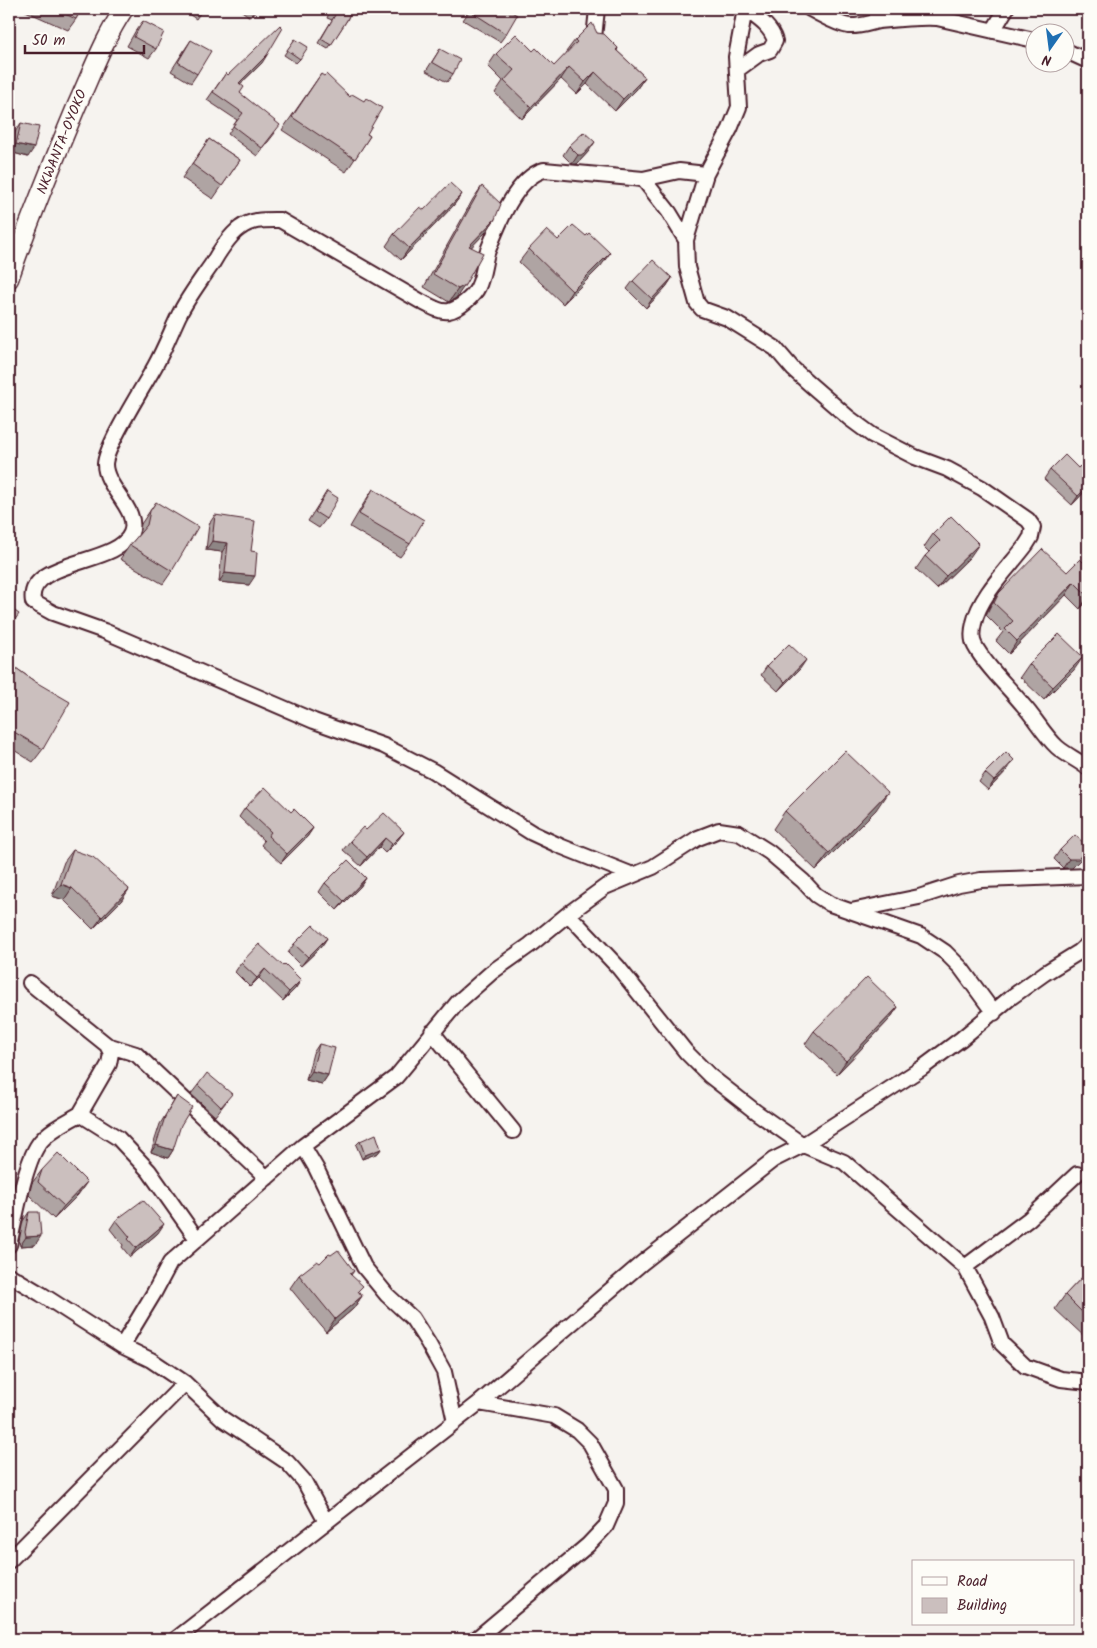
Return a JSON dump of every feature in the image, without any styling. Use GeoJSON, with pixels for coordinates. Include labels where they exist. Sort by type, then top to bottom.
{"type":"FeatureCollection","features":[{"type":"Feature","properties":{"kind":"street","name":"NKWANTA-OYOKO"},"geometry":{"type":"LineString","coordinates":[[9,279],[68,127],[102,47],[124,9]]}},
{"type":"Feature","properties":{"kind":"street"},"geometry":{"type":"LineString","coordinates":[[594,38],[597,9]]}},
{"type":"Feature","properties":{"kind":"street"},"geometry":{"type":"LineString","coordinates":[[736,70],[759,54],[770,50],[776,40],[769,27],[745,9],[736,57],[736,70],[739,106],[730,130],[706,174],[686,240],[687,267],[697,303],[702,309],[727,318],[775,348],[793,369],[872,436],[915,457],[954,472],[982,488],[1028,520],[1033,527],[1026,545],[986,595],[978,610],[972,634],[974,644],[990,667],[1058,748],[1088,768]]}},
{"type":"Feature","properties":{"kind":"street"},"geometry":{"type":"LineString","coordinates":[[810,9],[848,26],[860,26],[877,15],[937,18],[1024,38]]}},
{"type":"Feature","properties":{"kind":"street"},"geometry":{"type":"LineString","coordinates":[[993,31],[1006,9]]}},
{"type":"Feature","properties":{"kind":"street"},"geometry":{"type":"LineString","coordinates":[[1074,55],[1088,61]]}},
{"type":"Feature","properties":{"kind":"street"},"geometry":{"type":"LineString","coordinates":[[634,875],[532,833],[432,771],[384,746],[314,720],[104,631],[54,613],[33,602],[32,597],[35,587],[51,573],[68,565],[113,551],[125,543],[131,533],[133,524],[129,512],[108,476],[105,466],[106,456],[156,364],[180,313],[220,250],[239,228],[258,220],[280,220],[420,301],[448,312],[462,305],[478,288],[487,254],[500,220],[520,187],[536,173],[544,170],[643,179],[679,171],[706,174]]}},
{"type":"Feature","properties":{"kind":"street"},"geometry":{"type":"LineString","coordinates":[[643,179],[669,212],[686,240]]}},
{"type":"Feature","properties":{"kind":"street"},"geometry":{"type":"LineString","coordinates":[[122,1346],[170,1263],[303,1146],[396,1077],[458,1002],[492,972],[605,887],[653,867],[698,838],[719,830],[738,833],[768,852],[803,881],[816,895],[830,904],[921,936],[945,952],[961,968],[994,1013]]}},
{"type":"Feature","properties":{"kind":"street"},"geometry":{"type":"LineString","coordinates":[[851,911],[981,880],[1088,876]]}},
{"type":"Feature","properties":{"kind":"street"},"geometry":{"type":"LineString","coordinates":[[568,914],[618,966],[686,1052],[710,1076],[802,1145],[844,1162],[965,1267],[992,1317],[1002,1344],[1024,1366],[1061,1379],[1088,1382]]}},
{"type":"Feature","properties":{"kind":"street"},"geometry":{"type":"LineString","coordinates":[[176,1639],[479,1403],[658,1251],[773,1160],[802,1145],[922,1068],[994,1013],[1010,998],[1088,944]]}},
{"type":"Feature","properties":{"kind":"street"},"geometry":{"type":"LineString","coordinates":[[30,984],[107,1044],[136,1054],[268,1178]]}},
{"type":"Feature","properties":{"kind":"street"},"geometry":{"type":"LineString","coordinates":[[432,1032],[513,1131]]}},
{"type":"Feature","properties":{"kind":"street"},"geometry":{"type":"LineString","coordinates":[[9,1245],[27,1170],[34,1151],[46,1136],[80,1114],[109,1064],[111,1053],[107,1044]]}},
{"type":"Feature","properties":{"kind":"street"},"geometry":{"type":"LineString","coordinates":[[80,1114],[118,1138],[149,1170],[197,1239]]}},
{"type":"Feature","properties":{"kind":"street"},"geometry":{"type":"LineString","coordinates":[[303,1146],[316,1168],[364,1267],[387,1295],[412,1318],[444,1372],[454,1422]]}},
{"type":"Feature","properties":{"kind":"street"},"geometry":{"type":"LineString","coordinates":[[965,1267],[1028,1219],[1077,1174]]}},
{"type":"Feature","properties":{"kind":"street"},"geometry":{"type":"LineString","coordinates":[[9,1276],[41,1294],[122,1346],[151,1360],[185,1382],[222,1419],[287,1462],[304,1481],[326,1522]]}},
{"type":"Feature","properties":{"kind":"street"},"geometry":{"type":"LineString","coordinates":[[9,1561],[185,1382]]}},
{"type":"Feature","properties":{"kind":"street"},"geometry":{"type":"LineString","coordinates":[[476,1639],[588,1545],[606,1526],[616,1503],[616,1489],[590,1443],[576,1430],[554,1416],[479,1403]]}},
{"type":"Feature","properties":{"kind":"building"},"geometry":{"type":"Polygon","coordinates":[[[54,9],[81,9],[76,19],[54,9]]]}},
{"type":"Feature","properties":{"kind":"building"},"geometry":{"type":"Polygon","coordinates":[[[332,9],[352,9],[331,45],[321,39],[335,15],[330,13],[332,9]]]}},
{"type":"Feature","properties":{"kind":"building"},"geometry":{"type":"Polygon","coordinates":[[[471,9],[506,9],[517,15],[506,34],[470,11],[471,9]]]}},
{"type":"Feature","properties":{"kind":"building"},"geometry":{"type":"Polygon","coordinates":[[[143,21],[164,32],[156,49],[134,37],[143,21]]]}},
{"type":"Feature","properties":{"kind":"building"},"geometry":{"type":"Polygon","coordinates":[[[592,23],[597,33],[604,34],[618,48],[616,50],[645,77],[623,99],[595,72],[585,82],[569,67],[531,107],[504,81],[514,70],[496,54],[516,34],[533,51],[536,48],[554,66],[592,23]]]}},
{"type":"Feature","properties":{"kind":"building"},"geometry":{"type":"Polygon","coordinates":[[[280,25],[283,28],[267,55],[239,83],[244,87],[240,93],[280,125],[262,148],[233,126],[243,113],[213,92],[226,73],[228,75],[280,25]]]}},
{"type":"Feature","properties":{"kind":"building"},"geometry":{"type":"Polygon","coordinates":[[[295,39],[308,47],[300,59],[287,50],[295,39]]]}},
{"type":"Feature","properties":{"kind":"building"},"geometry":{"type":"Polygon","coordinates":[[[191,40],[211,51],[197,74],[178,62],[191,40]]]}},
{"type":"Feature","properties":{"kind":"building"},"geometry":{"type":"Polygon","coordinates":[[[440,49],[460,60],[453,74],[432,62],[440,49]]]}},
{"type":"Feature","properties":{"kind":"building"},"geometry":{"type":"Polygon","coordinates":[[[321,74],[324,76],[326,74],[350,97],[352,94],[364,101],[366,98],[382,108],[367,134],[370,136],[355,159],[292,117],[321,74]]]}},
{"type":"Feature","properties":{"kind":"building"},"geometry":{"type":"Polygon","coordinates":[[[21,123],[39,127],[34,148],[16,144],[21,123]]]}},
{"type":"Feature","properties":{"kind":"building"},"geometry":{"type":"Polygon","coordinates":[[[584,132],[595,142],[583,155],[578,155],[569,146],[584,132]]]}},
{"type":"Feature","properties":{"kind":"building"},"geometry":{"type":"Polygon","coordinates":[[[209,139],[240,160],[222,186],[192,164],[209,139]]]}},
{"type":"Feature","properties":{"kind":"building"},"geometry":{"type":"Polygon","coordinates":[[[450,183],[462,194],[409,248],[394,234],[420,207],[424,210],[450,183]]]}},
{"type":"Feature","properties":{"kind":"building"},"geometry":{"type":"Polygon","coordinates":[[[482,186],[501,204],[495,219],[469,246],[483,253],[465,285],[458,289],[433,274],[482,186]]]}},
{"type":"Feature","properties":{"kind":"building"},"geometry":{"type":"Polygon","coordinates":[[[9,222],[14,224],[9,238],[9,222]]]}},
{"type":"Feature","properties":{"kind":"building"},"geometry":{"type":"Polygon","coordinates":[[[573,225],[586,236],[589,233],[610,253],[572,291],[529,249],[547,230],[558,240],[573,225]]]}},
{"type":"Feature","properties":{"kind":"building"},"geometry":{"type":"Polygon","coordinates":[[[653,260],[672,278],[652,299],[633,281],[653,260]]]}},
{"type":"Feature","properties":{"kind":"building"},"geometry":{"type":"Polygon","coordinates":[[[1065,455],[1078,468],[1080,466],[1088,474],[1088,486],[1078,496],[1050,470],[1065,455]]]}},
{"type":"Feature","properties":{"kind":"building"},"geometry":{"type":"Polygon","coordinates":[[[373,489],[424,520],[410,544],[359,514],[373,489]]]}},
{"type":"Feature","properties":{"kind":"building"},"geometry":{"type":"Polygon","coordinates":[[[327,491],[338,498],[326,519],[315,512],[327,491]]]}},
{"type":"Feature","properties":{"kind":"building"},"geometry":{"type":"Polygon","coordinates":[[[156,502],[198,527],[172,571],[130,545],[147,525],[150,511],[156,502]]]}},
{"type":"Feature","properties":{"kind":"building"},"geometry":{"type":"Polygon","coordinates":[[[215,515],[255,521],[251,551],[257,552],[255,576],[225,573],[228,543],[212,541],[215,515]]]}},
{"type":"Feature","properties":{"kind":"building"},"geometry":{"type":"Polygon","coordinates":[[[951,516],[979,544],[946,576],[925,556],[940,541],[933,534],[951,516]]]}},
{"type":"Feature","properties":{"kind":"building"},"geometry":{"type":"Polygon","coordinates":[[[1042,549],[1067,572],[1080,559],[1088,567],[1088,596],[1074,582],[1017,641],[1005,629],[1013,621],[994,603],[999,593],[1042,549]]]}},
{"type":"Feature","properties":{"kind":"building"},"geometry":{"type":"Polygon","coordinates":[[[9,607],[19,614],[9,628],[9,607]]]}},
{"type":"Feature","properties":{"kind":"building"},"geometry":{"type":"Polygon","coordinates":[[[1059,634],[1083,657],[1053,687],[1029,664],[1059,634]]]}},
{"type":"Feature","properties":{"kind":"building"},"geometry":{"type":"Polygon","coordinates":[[[789,644],[806,660],[785,682],[767,666],[789,644]]]}},
{"type":"Feature","properties":{"kind":"building"},"geometry":{"type":"Polygon","coordinates":[[[9,663],[34,681],[70,702],[43,749],[9,729],[9,663]]]}},
{"type":"Feature","properties":{"kind":"building"},"geometry":{"type":"Polygon","coordinates":[[[845,751],[888,792],[829,853],[785,811],[845,751]]]}},
{"type":"Feature","properties":{"kind":"building"},"geometry":{"type":"Polygon","coordinates":[[[1006,752],[1014,760],[994,781],[985,773],[1006,752]]]}},
{"type":"Feature","properties":{"kind":"building"},"geometry":{"type":"Polygon","coordinates":[[[265,787],[291,812],[294,809],[313,828],[287,854],[268,836],[271,832],[245,808],[265,787]]]}},
{"type":"Feature","properties":{"kind":"building"},"geometry":{"type":"Polygon","coordinates":[[[384,813],[404,832],[392,844],[385,838],[367,857],[350,841],[363,827],[366,830],[384,813]]]}},
{"type":"Feature","properties":{"kind":"building"},"geometry":{"type":"Polygon","coordinates":[[[1075,835],[1088,848],[1078,859],[1069,859],[1060,850],[1075,835]]]}},
{"type":"Feature","properties":{"kind":"building"},"geometry":{"type":"Polygon","coordinates":[[[73,850],[93,857],[129,889],[102,917],[72,888],[61,884],[73,850]]]}},
{"type":"Feature","properties":{"kind":"building"},"geometry":{"type":"Polygon","coordinates":[[[348,860],[366,878],[344,901],[325,883],[348,860]]]}},
{"type":"Feature","properties":{"kind":"building"},"geometry":{"type":"Polygon","coordinates":[[[313,925],[327,938],[308,957],[294,944],[313,925]]]}},
{"type":"Feature","properties":{"kind":"building"},"geometry":{"type":"Polygon","coordinates":[[[259,944],[283,966],[285,964],[301,980],[289,992],[265,969],[257,978],[241,963],[259,944]]]}},
{"type":"Feature","properties":{"kind":"building"},"geometry":{"type":"Polygon","coordinates":[[[867,977],[898,1007],[846,1061],[814,1031],[867,977]]]}},
{"type":"Feature","properties":{"kind":"building"},"geometry":{"type":"Polygon","coordinates":[[[319,1044],[335,1048],[328,1075],[312,1071],[319,1044]]]}},
{"type":"Feature","properties":{"kind":"building"},"geometry":{"type":"Polygon","coordinates":[[[207,1073],[232,1094],[221,1107],[198,1085],[207,1073]]]}},
{"type":"Feature","properties":{"kind":"building"},"geometry":{"type":"Polygon","coordinates":[[[177,1096],[192,1107],[181,1125],[173,1150],[156,1145],[165,1117],[177,1096]]]}},
{"type":"Feature","properties":{"kind":"building"},"geometry":{"type":"Polygon","coordinates":[[[376,1134],[381,1149],[365,1155],[360,1141],[376,1134]]]}},
{"type":"Feature","properties":{"kind":"building"},"geometry":{"type":"Polygon","coordinates":[[[58,1153],[87,1182],[64,1206],[38,1182],[42,1170],[58,1153]]]}},
{"type":"Feature","properties":{"kind":"building"},"geometry":{"type":"Polygon","coordinates":[[[143,1200],[164,1224],[136,1248],[128,1239],[130,1237],[116,1220],[143,1200]]]}},
{"type":"Feature","properties":{"kind":"building"},"geometry":{"type":"Polygon","coordinates":[[[29,1212],[39,1212],[41,1236],[26,1237],[25,1232],[29,1212]]]}},
{"type":"Feature","properties":{"kind":"building"},"geometry":{"type":"Polygon","coordinates":[[[338,1250],[354,1271],[350,1274],[363,1286],[358,1291],[362,1296],[335,1319],[299,1275],[317,1261],[320,1263],[329,1254],[331,1255],[338,1250]]]}},
{"type":"Feature","properties":{"kind":"building"},"geometry":{"type":"Polygon","coordinates":[[[1088,1271],[1088,1318],[1065,1295],[1088,1271]]]}}]}
